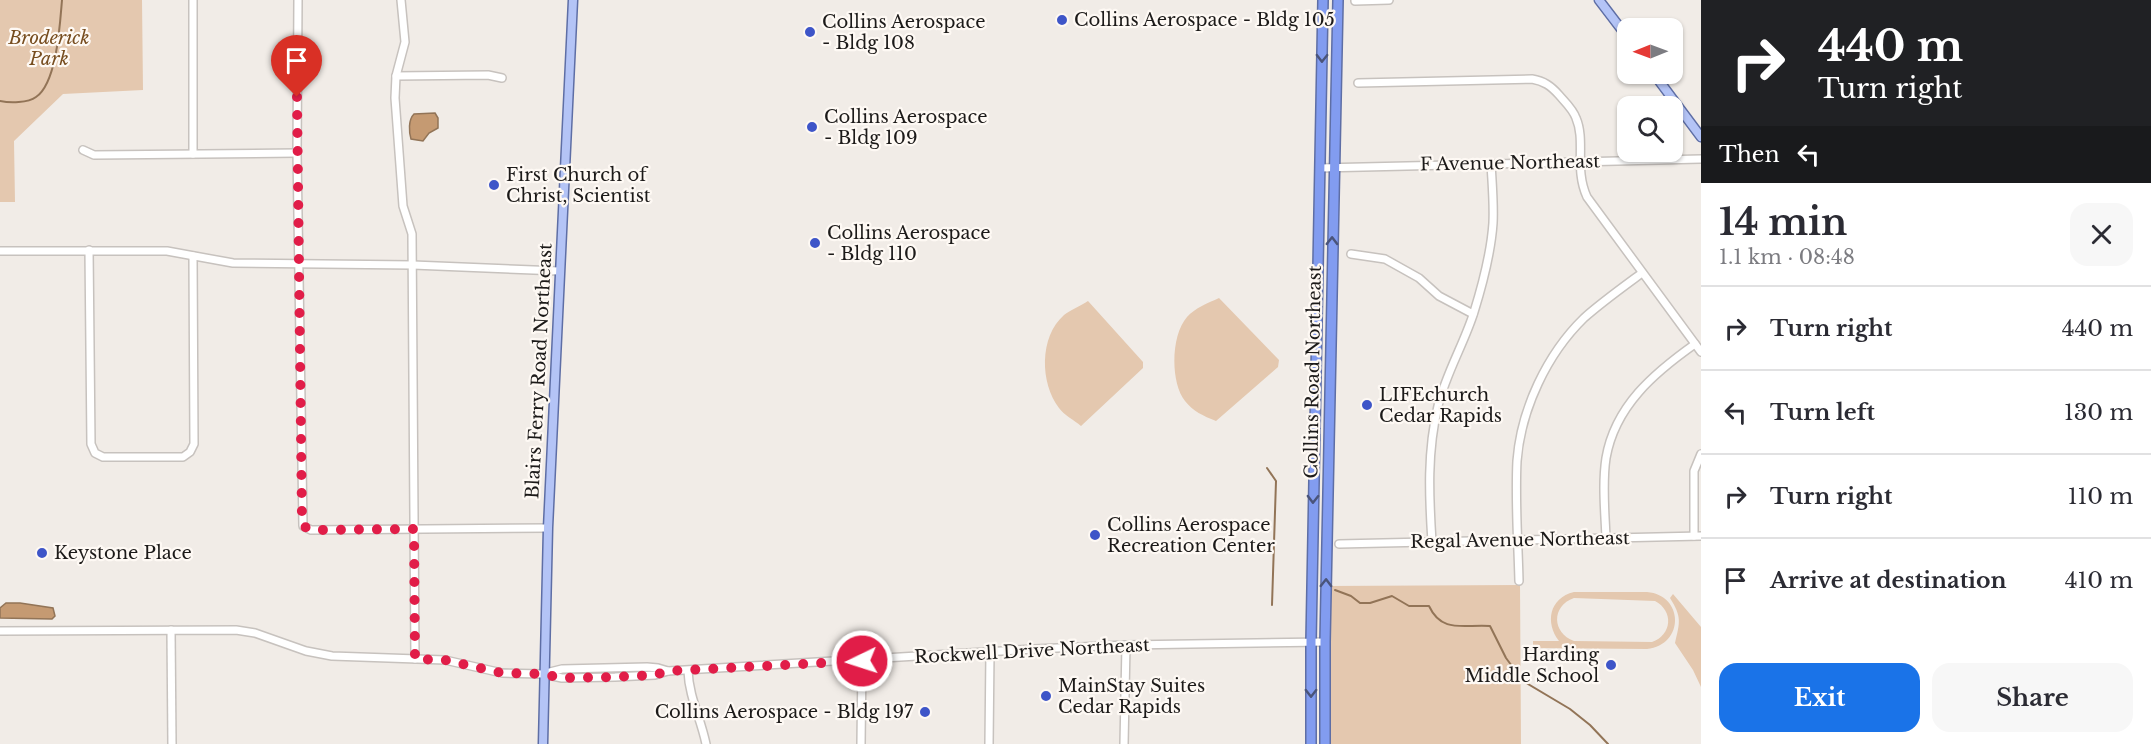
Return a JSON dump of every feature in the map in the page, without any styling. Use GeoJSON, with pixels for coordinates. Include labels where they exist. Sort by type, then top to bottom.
{"type":"FeatureCollection","features":[{"type":"Feature","properties":{"kind":"highway","name":"Collins Road Northeast"},"geometry":{"type":"LineString","coordinates":[[1311,744],[1323,0]]}},
{"type":"Feature","properties":{"kind":"highway","name":"Collins Road Northeast"},"geometry":{"type":"LineString","coordinates":[[1325,744],[1333,167],[1338,0]]}},
{"type":"Feature","properties":{"kind":"main road","name":"Blairs Ferry Road Northeast"},"geometry":{"type":"LineString","coordinates":[[543,744],[548,528],[573,0]]}},
{"type":"Feature","properties":{"kind":"main road"},"geometry":{"type":"LineString","coordinates":[[1599,0],[1617,24]]}},
{"type":"Feature","properties":{"kind":"main road"},"geometry":{"type":"LineString","coordinates":[[1662,84],[1701,136]]}},
{"type":"Feature","properties":{"kind":"street"},"geometry":{"type":"LineString","coordinates":[[193,0],[194,154]]}},
{"type":"Feature","properties":{"kind":"street"},"geometry":{"type":"LineString","coordinates":[[298,0],[297,153],[303,526],[311,530],[548,528]]}},
{"type":"Feature","properties":{"kind":"street"},"geometry":{"type":"LineString","coordinates":[[401,0],[405,42],[396,76],[395,98],[403,206],[412,230],[415,659]]}},
{"type":"Feature","properties":{"kind":"street"},"geometry":{"type":"LineString","coordinates":[[1355,1],[1389,0]]}},
{"type":"Feature","properties":{"kind":"street"},"geometry":{"type":"LineString","coordinates":[[396,76],[488,75],[502,78]]}},
{"type":"Feature","properties":{"kind":"street"},"geometry":{"type":"LineString","coordinates":[[1358,83],[1542,80],[1554,89],[1577,119],[1582,186],[1587,197],[1701,352]]}},
{"type":"Feature","properties":{"kind":"street"},"geometry":{"type":"LineString","coordinates":[[83,150],[93,155],[297,153]]}},
{"type":"Feature","properties":{"kind":"street","name":"F Avenue Northeast"},"geometry":{"type":"LineString","coordinates":[[1320,168],[1701,159]]}},
{"type":"Feature","properties":{"kind":"street"},"geometry":{"type":"LineString","coordinates":[[1432,542],[1429,481],[1432,435],[1447,374],[1473,314],[1491,246],[1493,221],[1491,163]]}},
{"type":"Feature","properties":{"kind":"street"},"geometry":{"type":"LineString","coordinates":[[89,250],[91,444],[95,453],[103,457],[183,457],[190,452],[194,444],[193,256]]}},
{"type":"Feature","properties":{"kind":"street"},"geometry":{"type":"LineString","coordinates":[[0,252],[167,251],[233,263],[413,265],[559,271]]}},
{"type":"Feature","properties":{"kind":"street"},"geometry":{"type":"LineString","coordinates":[[1351,254],[1385,259],[1419,278],[1439,296],[1473,314]]}},
{"type":"Feature","properties":{"kind":"street"},"geometry":{"type":"LineString","coordinates":[[1519,581],[1517,462],[1524,422],[1540,381],[1552,358],[1584,319],[1642,273]]}},
{"type":"Feature","properties":{"kind":"street"},"geometry":{"type":"LineString","coordinates":[[1606,538],[1604,481],[1606,458],[1618,421],[1646,383],[1662,366],[1695,344]]}},
{"type":"Feature","properties":{"kind":"street"},"geometry":{"type":"LineString","coordinates":[[1698,536],[1694,471],[1701,454]]}},
{"type":"Feature","properties":{"kind":"street","name":"Regal Avenue Northeast"},"geometry":{"type":"LineString","coordinates":[[1340,544],[1698,536]]}},
{"type":"Feature","properties":{"kind":"street"},"geometry":{"type":"LineString","coordinates":[[171,630],[172,744]]}},
{"type":"Feature","properties":{"kind":"street","name":"Rockwell Drive Northeast"},"geometry":{"type":"LineString","coordinates":[[0,631],[236,630],[255,633],[306,651],[332,656],[445,660],[502,673],[543,674],[562,669],[647,667],[668,671],[688,671],[1126,645],[1325,642]]}},
{"type":"Feature","properties":{"kind":"street"},"geometry":{"type":"LineString","coordinates":[[1124,744],[1126,645]]}},
{"type":"Feature","properties":{"kind":"street"},"geometry":{"type":"LineString","coordinates":[[990,652],[990,744]]}},
{"type":"Feature","properties":{"kind":"street"},"geometry":{"type":"LineString","coordinates":[[861,744],[862,661]]}},
{"type":"Feature","properties":{"kind":"street"},"geometry":{"type":"LineString","coordinates":[[688,671],[689,692],[701,722],[706,744]]}},
{"type":"Feature","properties":{"kind":"green space","name":"Broderick Park"},"geometry":{"type":"Polygon","coordinates":[[[0,0],[142,0],[143,90],[63,94],[14,141],[15,202],[0,202],[0,0]]]}},
{"type":"Feature","properties":{"kind":"green space"},"geometry":{"type":"Polygon","coordinates":[[[1219,298],[1279,360],[1278,367],[1216,421],[1191,408],[1185,401],[1177,382],[1174,359],[1178,335],[1187,317],[1198,308],[1219,298]]]}},
{"type":"Feature","properties":{"kind":"green space"},"geometry":{"type":"Polygon","coordinates":[[[1088,301],[1143,362],[1143,368],[1081,426],[1061,411],[1053,398],[1048,386],[1045,360],[1046,348],[1056,324],[1066,313],[1088,301]]]}},
{"type":"Feature","properties":{"kind":"green space"},"geometry":{"type":"Polygon","coordinates":[[[1520,585],[1521,744],[1325,744],[1326,586],[1520,585]]]}},
{"type":"Feature","properties":{"kind":"green space"},"geometry":{"type":"Polygon","coordinates":[[[1574,592],[1647,592],[1659,595],[1668,602],[1673,610],[1675,620],[1673,630],[1668,639],[1659,646],[1647,649],[1533,648],[1533,641],[1559,641],[1552,627],[1552,612],[1559,600],[1574,592]],[[1574,598],[1561,607],[1557,619],[1558,626],[1561,632],[1574,641],[1652,642],[1664,634],[1668,623],[1665,611],[1655,601],[1574,598]]]}},
{"type":"Feature","properties":{"kind":"green space"},"geometry":{"type":"Polygon","coordinates":[[[1673,594],[1701,627],[1701,687],[1675,643],[1679,620],[1677,610],[1670,598],[1673,594]]]}},
{"type":"Feature","properties":{"kind":"shaded area"},"geometry":{"type":"Polygon","coordinates":[[[435,113],[438,118],[438,128],[429,133],[423,141],[411,139],[409,130],[414,114],[435,113]]]}},
{"type":"Feature","properties":{"kind":"shaded area"},"geometry":{"type":"Polygon","coordinates":[[[6,603],[53,608],[55,616],[52,619],[0,618],[0,608],[6,603]]]}},
{"type":"Feature","properties":{"kind":"waterway"},"geometry":{"type":"LineString","coordinates":[[0,101],[28,100],[36,97],[43,90],[49,79],[56,52],[62,0]]}},
{"type":"Feature","properties":{"kind":"waterway"},"geometry":{"type":"LineString","coordinates":[[1267,468],[1276,481],[1272,605]]}},
{"type":"Feature","properties":{"kind":"waterway"},"geometry":{"type":"LineString","coordinates":[[1335,590],[1351,596],[1360,603],[1370,603],[1392,596],[1409,606],[1429,606],[1440,621],[1455,626],[1490,626],[1506,658],[1523,681],[1570,709],[1608,744]]}},
{"type":"Feature","properties":{"kind":"place","name":"Collins Aerospace - Bldg 105"},"geometry":{"type":"Point","coordinates":[1062,20]}},
{"type":"Feature","properties":{"kind":"place","name":"Collins Aerospace - Bldg 108"},"geometry":{"type":"Point","coordinates":[810,32]}},
{"type":"Feature","properties":{"kind":"place","name":"Collins Aerospace - Bldg 109"},"geometry":{"type":"Point","coordinates":[812,127]}},
{"type":"Feature","properties":{"kind":"place","name":"First Church of Christ, Scientist"},"geometry":{"type":"Point","coordinates":[494,185]}},
{"type":"Feature","properties":{"kind":"place","name":"Collins Aerospace - Bldg 110"},"geometry":{"type":"Point","coordinates":[815,243]}},
{"type":"Feature","properties":{"kind":"place","name":"LIFEchurch Cedar Rapids"},"geometry":{"type":"Point","coordinates":[1367,405]}},
{"type":"Feature","properties":{"kind":"place","name":"Collins Aerospace Recreation Center"},"geometry":{"type":"Point","coordinates":[1095,535]}},
{"type":"Feature","properties":{"kind":"place","name":"Keystone Place"},"geometry":{"type":"Point","coordinates":[42,553]}},
{"type":"Feature","properties":{"kind":"place","name":"Harding Middle School"},"geometry":{"type":"Point","coordinates":[1611,665]}},
{"type":"Feature","properties":{"kind":"place","name":"MainStay Suites Cedar Rapids"},"geometry":{"type":"Point","coordinates":[1046,696]}},
{"type":"Feature","properties":{"kind":"place","name":"Collins Aerospace - Bldg 197"},"geometry":{"type":"Point","coordinates":[925,712]}},
{"type":"Feature","properties":{"kind":"route"},"geometry":{"type":"LineString","coordinates":[[297,97],[303,526],[311,530],[414,529],[415,659],[445,660],[502,673],[543,674],[562,678],[655,675],[668,671],[862,661]]}}]}
